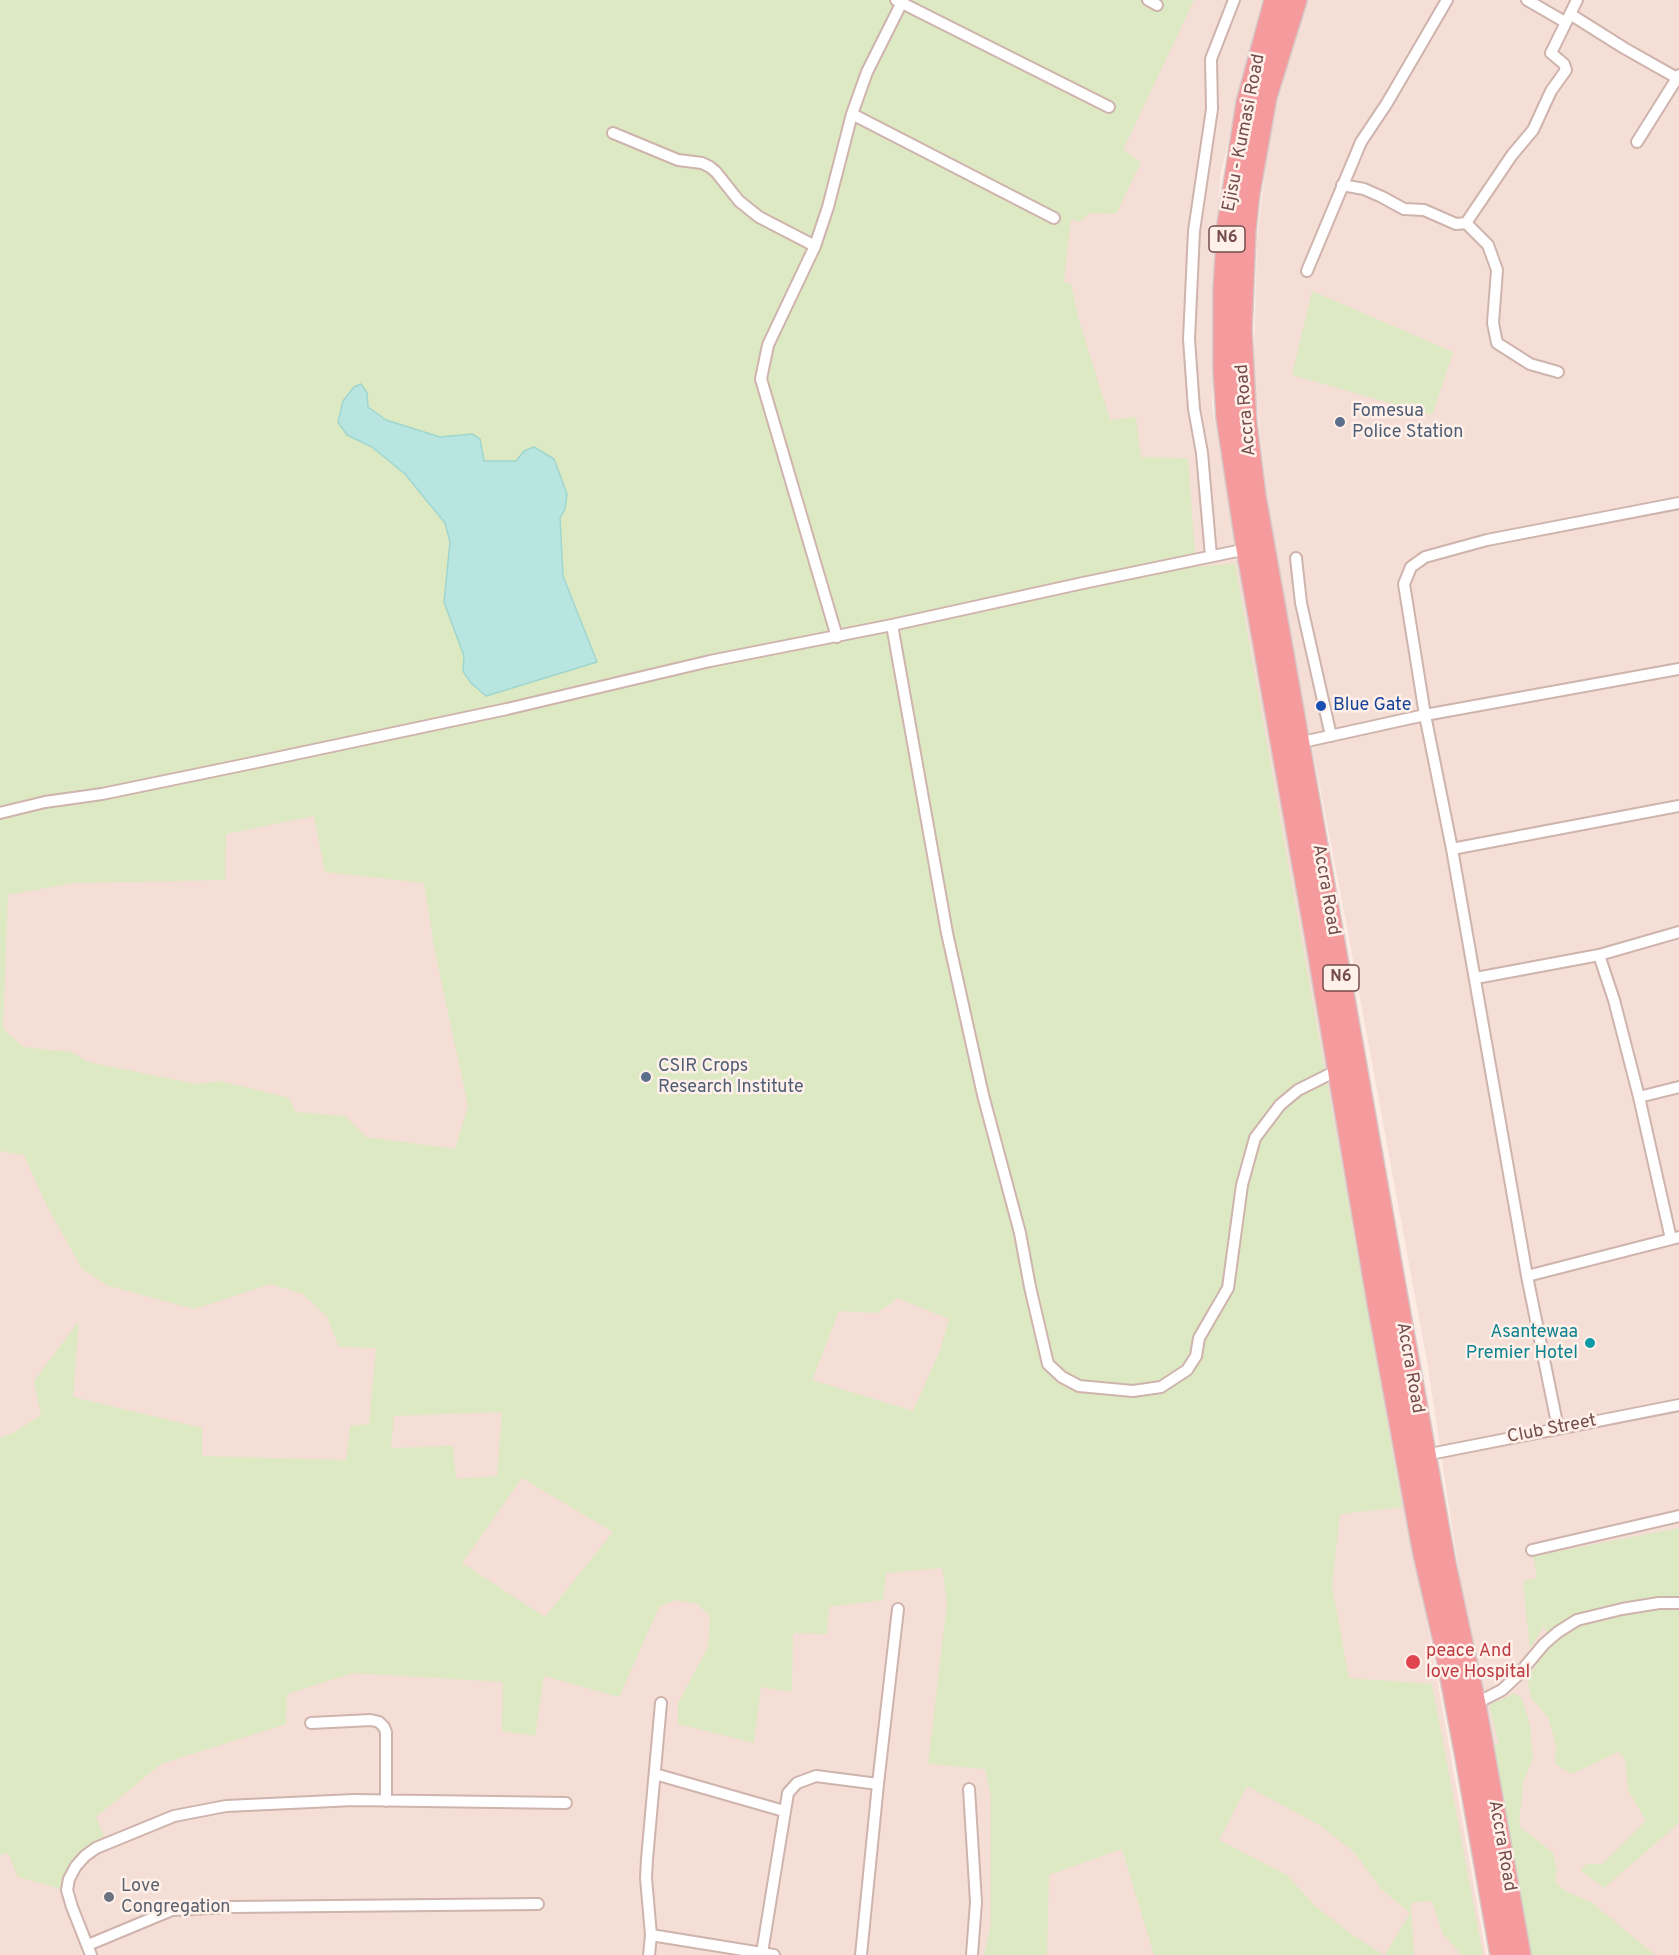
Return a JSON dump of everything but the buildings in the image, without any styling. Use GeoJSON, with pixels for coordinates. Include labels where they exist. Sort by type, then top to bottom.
{"type":"FeatureCollection","features":[{"type":"Feature","properties":{"kind":"highway","name":"Ejisu - Kumasi Road"},"geometry":{"type":"LineString","coordinates":[[1236,482],[1227,418],[1224,370],[1224,289],[1228,224],[1247,104],[1275,0]]}},
{"type":"Feature","properties":{"kind":"highway","name":"Accra Road"},"geometry":{"type":"LineString","coordinates":[[1296,0],[1266,97],[1245,230],[1241,330],[1246,424],[1255,496],[1444,1564],[1475,1704],[1520,1955]]}},
{"type":"Feature","properties":{"kind":"highway","name":"Accra Road"},"geometry":{"type":"LineString","coordinates":[[1236,482],[1380,1315],[1424,1554],[1444,1641],[1477,1813],[1501,1955]]}},
{"type":"Feature","properties":{"kind":"street"},"geometry":{"type":"LineString","coordinates":[[1211,556],[1202,453],[1194,409],[1189,328],[1194,231],[1212,109],[1211,59],[1234,0]]}},
{"type":"Feature","properties":{"kind":"street"},"geometry":{"type":"LineString","coordinates":[[1307,271],[1361,142],[1387,103],[1447,0]]}},
{"type":"Feature","properties":{"kind":"street"},"geometry":{"type":"LineString","coordinates":[[1527,0],[1568,18],[1678,77],[1637,142]]}},
{"type":"Feature","properties":{"kind":"street"},"geometry":{"type":"LineString","coordinates":[[1466,223],[1512,155],[1533,130],[1551,91],[1566,70],[1564,64],[1551,53],[1576,0]]}},
{"type":"Feature","properties":{"kind":"street"},"geometry":{"type":"LineString","coordinates":[[837,637],[762,379],[768,345],[815,246],[828,207],[852,114],[867,72],[900,1],[1109,107]]}},
{"type":"Feature","properties":{"kind":"street"},"geometry":{"type":"LineString","coordinates":[[852,114],[1054,218]]}},
{"type":"Feature","properties":{"kind":"street"},"geometry":{"type":"LineString","coordinates":[[614,133],[678,160],[702,163],[710,167],[739,201],[759,217],[815,246]]}},
{"type":"Feature","properties":{"kind":"street"},"geometry":{"type":"LineString","coordinates":[[1342,185],[1364,189],[1404,209],[1424,210],[1456,224],[1466,223]]}},
{"type":"Feature","properties":{"kind":"street"},"geometry":{"type":"LineString","coordinates":[[1466,223],[1488,245],[1497,270],[1493,323],[1497,343],[1530,364],[1558,372]]}},
{"type":"Feature","properties":{"kind":"street"},"geometry":{"type":"LineString","coordinates":[[1558,1428],[1527,1276],[1476,978],[1425,715],[1404,584],[1411,567],[1425,557],[1487,540],[1679,503]]}},
{"type":"Feature","properties":{"kind":"street"},"geometry":{"type":"LineString","coordinates":[[0,813],[45,802],[102,795],[507,710],[710,661],[837,637],[1246,549]]}},
{"type":"Feature","properties":{"kind":"street"},"geometry":{"type":"LineString","coordinates":[[1296,558],[1301,603],[1331,736]]}},
{"type":"Feature","properties":{"kind":"street"},"geometry":{"type":"LineString","coordinates":[[892,625],[947,933],[983,1095],[1020,1233],[1048,1364],[1062,1377],[1079,1386],[1133,1391],[1161,1387],[1187,1370],[1196,1356],[1199,1338],[1228,1288],[1242,1185],[1255,1138],[1280,1105],[1298,1090],[1338,1070]]}},
{"type":"Feature","properties":{"kind":"street"},"geometry":{"type":"LineString","coordinates":[[1298,743],[1425,715],[1679,669]]}},
{"type":"Feature","properties":{"kind":"street"},"geometry":{"type":"LineString","coordinates":[[1452,849],[1679,806]]}},
{"type":"Feature","properties":{"kind":"street"},"geometry":{"type":"LineString","coordinates":[[1476,978],[1599,955],[1679,932]]}},
{"type":"Feature","properties":{"kind":"street"},"geometry":{"type":"LineString","coordinates":[[1527,1276],[1675,1238],[1614,1000],[1599,955]]}},
{"type":"Feature","properties":{"kind":"street"},"geometry":{"type":"LineString","coordinates":[[1639,1097],[1679,1087]]}},
{"type":"Feature","properties":{"kind":"street","name":"Club Street"},"geometry":{"type":"LineString","coordinates":[[1425,1455],[1679,1405]]}},
{"type":"Feature","properties":{"kind":"street"},"geometry":{"type":"LineString","coordinates":[[1532,1550],[1679,1516]]}},
{"type":"Feature","properties":{"kind":"street"},"geometry":{"type":"LineString","coordinates":[[1475,1704],[1502,1690],[1544,1644],[1557,1632],[1577,1620],[1622,1609],[1679,1602]]}},
{"type":"Feature","properties":{"kind":"street"},"geometry":{"type":"LineString","coordinates":[[861,1955],[898,1609]]}},
{"type":"Feature","properties":{"kind":"street"},"geometry":{"type":"LineString","coordinates":[[649,1955],[651,1935],[646,1878],[661,1702]]}},
{"type":"Feature","properties":{"kind":"street"},"geometry":{"type":"LineString","coordinates":[[310,1723],[371,1720],[379,1722],[384,1727],[386,1732],[386,1801]]}},
{"type":"Feature","properties":{"kind":"street"},"geometry":{"type":"LineString","coordinates":[[655,1774],[784,1811]]}},
{"type":"Feature","properties":{"kind":"street"},"geometry":{"type":"LineString","coordinates":[[762,1953],[788,1793],[797,1783],[816,1776],[878,1784]]}},
{"type":"Feature","properties":{"kind":"street"},"geometry":{"type":"LineString","coordinates":[[969,1789],[976,1902],[972,1955]]}},
{"type":"Feature","properties":{"kind":"street"},"geometry":{"type":"LineString","coordinates":[[538,1904],[230,1907],[172,1910],[90,1950],[67,1890],[69,1879],[76,1866],[96,1848],[140,1828],[174,1816],[226,1806],[354,1800],[566,1803]]}},
{"type":"Feature","properties":{"kind":"street"},"geometry":{"type":"LineString","coordinates":[[651,1935],[774,1955]]}},
{"type":"Feature","properties":{"kind":"shaded area"},"geometry":{"type":"Polygon","coordinates":[[[0,0],[1262,0],[1220,177],[1212,406],[1486,1955],[0,1955],[0,0]]]}},
{"type":"Feature","properties":{"kind":"shaded area"},"geometry":{"type":"Polygon","coordinates":[[[1305,0],[1679,0],[1679,1955],[1524,1955],[1485,1745],[1428,1367],[1347,927],[1272,539],[1260,434],[1254,366],[1257,238],[1273,108],[1305,0]]]}},
{"type":"Feature","properties":{"kind":"green space"},"geometry":{"type":"Polygon","coordinates":[[[0,0],[1194,0],[1123,150],[1141,162],[1116,214],[1090,213],[1080,222],[1071,219],[1064,282],[1071,284],[1079,320],[1110,420],[1136,417],[1141,457],[1188,458],[1196,567],[1235,563],[1402,1507],[1340,1514],[1332,1586],[1349,1678],[1432,1684],[1483,1955],[1462,1955],[1443,1934],[1432,1901],[1411,1903],[1414,1955],[1385,1955],[1410,1913],[1381,1889],[1354,1852],[1321,1826],[1247,1786],[1219,1840],[1287,1875],[1315,1906],[1351,1934],[1384,1955],[1154,1955],[1122,1849],[1049,1875],[1047,1955],[984,1955],[991,1924],[991,1797],[985,1769],[928,1764],[947,1603],[942,1568],[886,1573],[883,1600],[829,1607],[827,1634],[793,1633],[792,1692],[761,1687],[754,1743],[678,1724],[678,1703],[708,1647],[710,1616],[697,1604],[675,1600],[659,1607],[619,1697],[544,1676],[535,1736],[502,1731],[503,1682],[353,1673],[287,1694],[286,1724],[161,1764],[96,1817],[104,1836],[72,1863],[61,1889],[18,1877],[8,1853],[0,1855],[0,1438],[13,1433],[41,1415],[34,1381],[79,1321],[73,1397],[202,1428],[202,1456],[346,1460],[350,1426],[369,1424],[376,1348],[339,1347],[327,1317],[303,1294],[271,1284],[194,1309],[109,1286],[82,1269],[46,1204],[24,1155],[0,1151],[0,0]],[[367,393],[347,435],[372,447],[405,474],[445,523],[450,542],[444,602],[464,656],[463,671],[579,614],[563,576],[560,518],[565,509],[524,451],[516,461],[484,461],[480,439],[472,434],[440,437],[386,420],[368,407],[367,393]],[[314,816],[226,834],[225,880],[73,883],[8,895],[3,1029],[23,1047],[71,1052],[88,1062],[196,1084],[220,1081],[289,1098],[296,1112],[345,1116],[366,1137],[455,1149],[468,1106],[434,947],[424,883],[325,872],[314,816]],[[897,1298],[876,1313],[839,1311],[812,1380],[913,1411],[940,1351],[949,1319],[897,1298]],[[502,1412],[394,1416],[391,1448],[453,1446],[456,1479],[497,1476],[502,1412]],[[522,1478],[462,1563],[545,1617],[613,1532],[522,1478]]]}},
{"type":"Feature","properties":{"kind":"green space"},"geometry":{"type":"Polygon","coordinates":[[[1312,291],[1453,352],[1432,415],[1292,375],[1312,291]]]}},
{"type":"Feature","properties":{"kind":"green space"},"geometry":{"type":"Polygon","coordinates":[[[1679,1528],[1679,1823],[1604,1888],[1581,1871],[1586,1864],[1602,1864],[1646,1821],[1628,1790],[1625,1759],[1618,1752],[1572,1774],[1555,1764],[1556,1745],[1548,1717],[1531,1698],[1527,1677],[1550,1647],[1544,1625],[1530,1649],[1523,1581],[1537,1578],[1533,1556],[1679,1528]]]}},
{"type":"Feature","properties":{"kind":"green space"},"geometry":{"type":"Polygon","coordinates":[[[1515,1693],[1522,1699],[1530,1725],[1533,1758],[1523,1783],[1519,1826],[1553,1853],[1557,1871],[1555,1882],[1567,1892],[1591,1902],[1655,1955],[1524,1955],[1487,1748],[1499,1744],[1489,1705],[1515,1693]]]}},
{"type":"Feature","properties":{"kind":"water"},"geometry":{"type":"Polygon","coordinates":[[[361,384],[367,393],[368,407],[386,420],[440,437],[472,434],[480,439],[484,461],[516,461],[524,451],[534,447],[554,459],[567,494],[565,509],[560,518],[563,576],[597,662],[486,696],[471,683],[463,671],[464,656],[444,602],[450,542],[445,523],[405,474],[372,447],[347,435],[338,422],[343,401],[354,387],[361,384]]]}},
{"type":"Feature","properties":{"kind":"place","name":"Fomesua Police Station"},"geometry":{"type":"Point","coordinates":[1340,422]}},
{"type":"Feature","properties":{"kind":"place","name":"Blue Gate"},"geometry":{"type":"Point","coordinates":[1321,706]}},
{"type":"Feature","properties":{"kind":"place","name":"CSIR Crops Research Institute"},"geometry":{"type":"Point","coordinates":[646,1077]}},
{"type":"Feature","properties":{"kind":"place","name":"Asantewaa Premier Hotel"},"geometry":{"type":"Point","coordinates":[1590,1343]}},
{"type":"Feature","properties":{"kind":"place","name":"peace And love Hospital"},"geometry":{"type":"Point","coordinates":[1413,1662]}},
{"type":"Feature","properties":{"kind":"place","name":"Love Congregation"},"geometry":{"type":"Point","coordinates":[109,1897]}}]}
